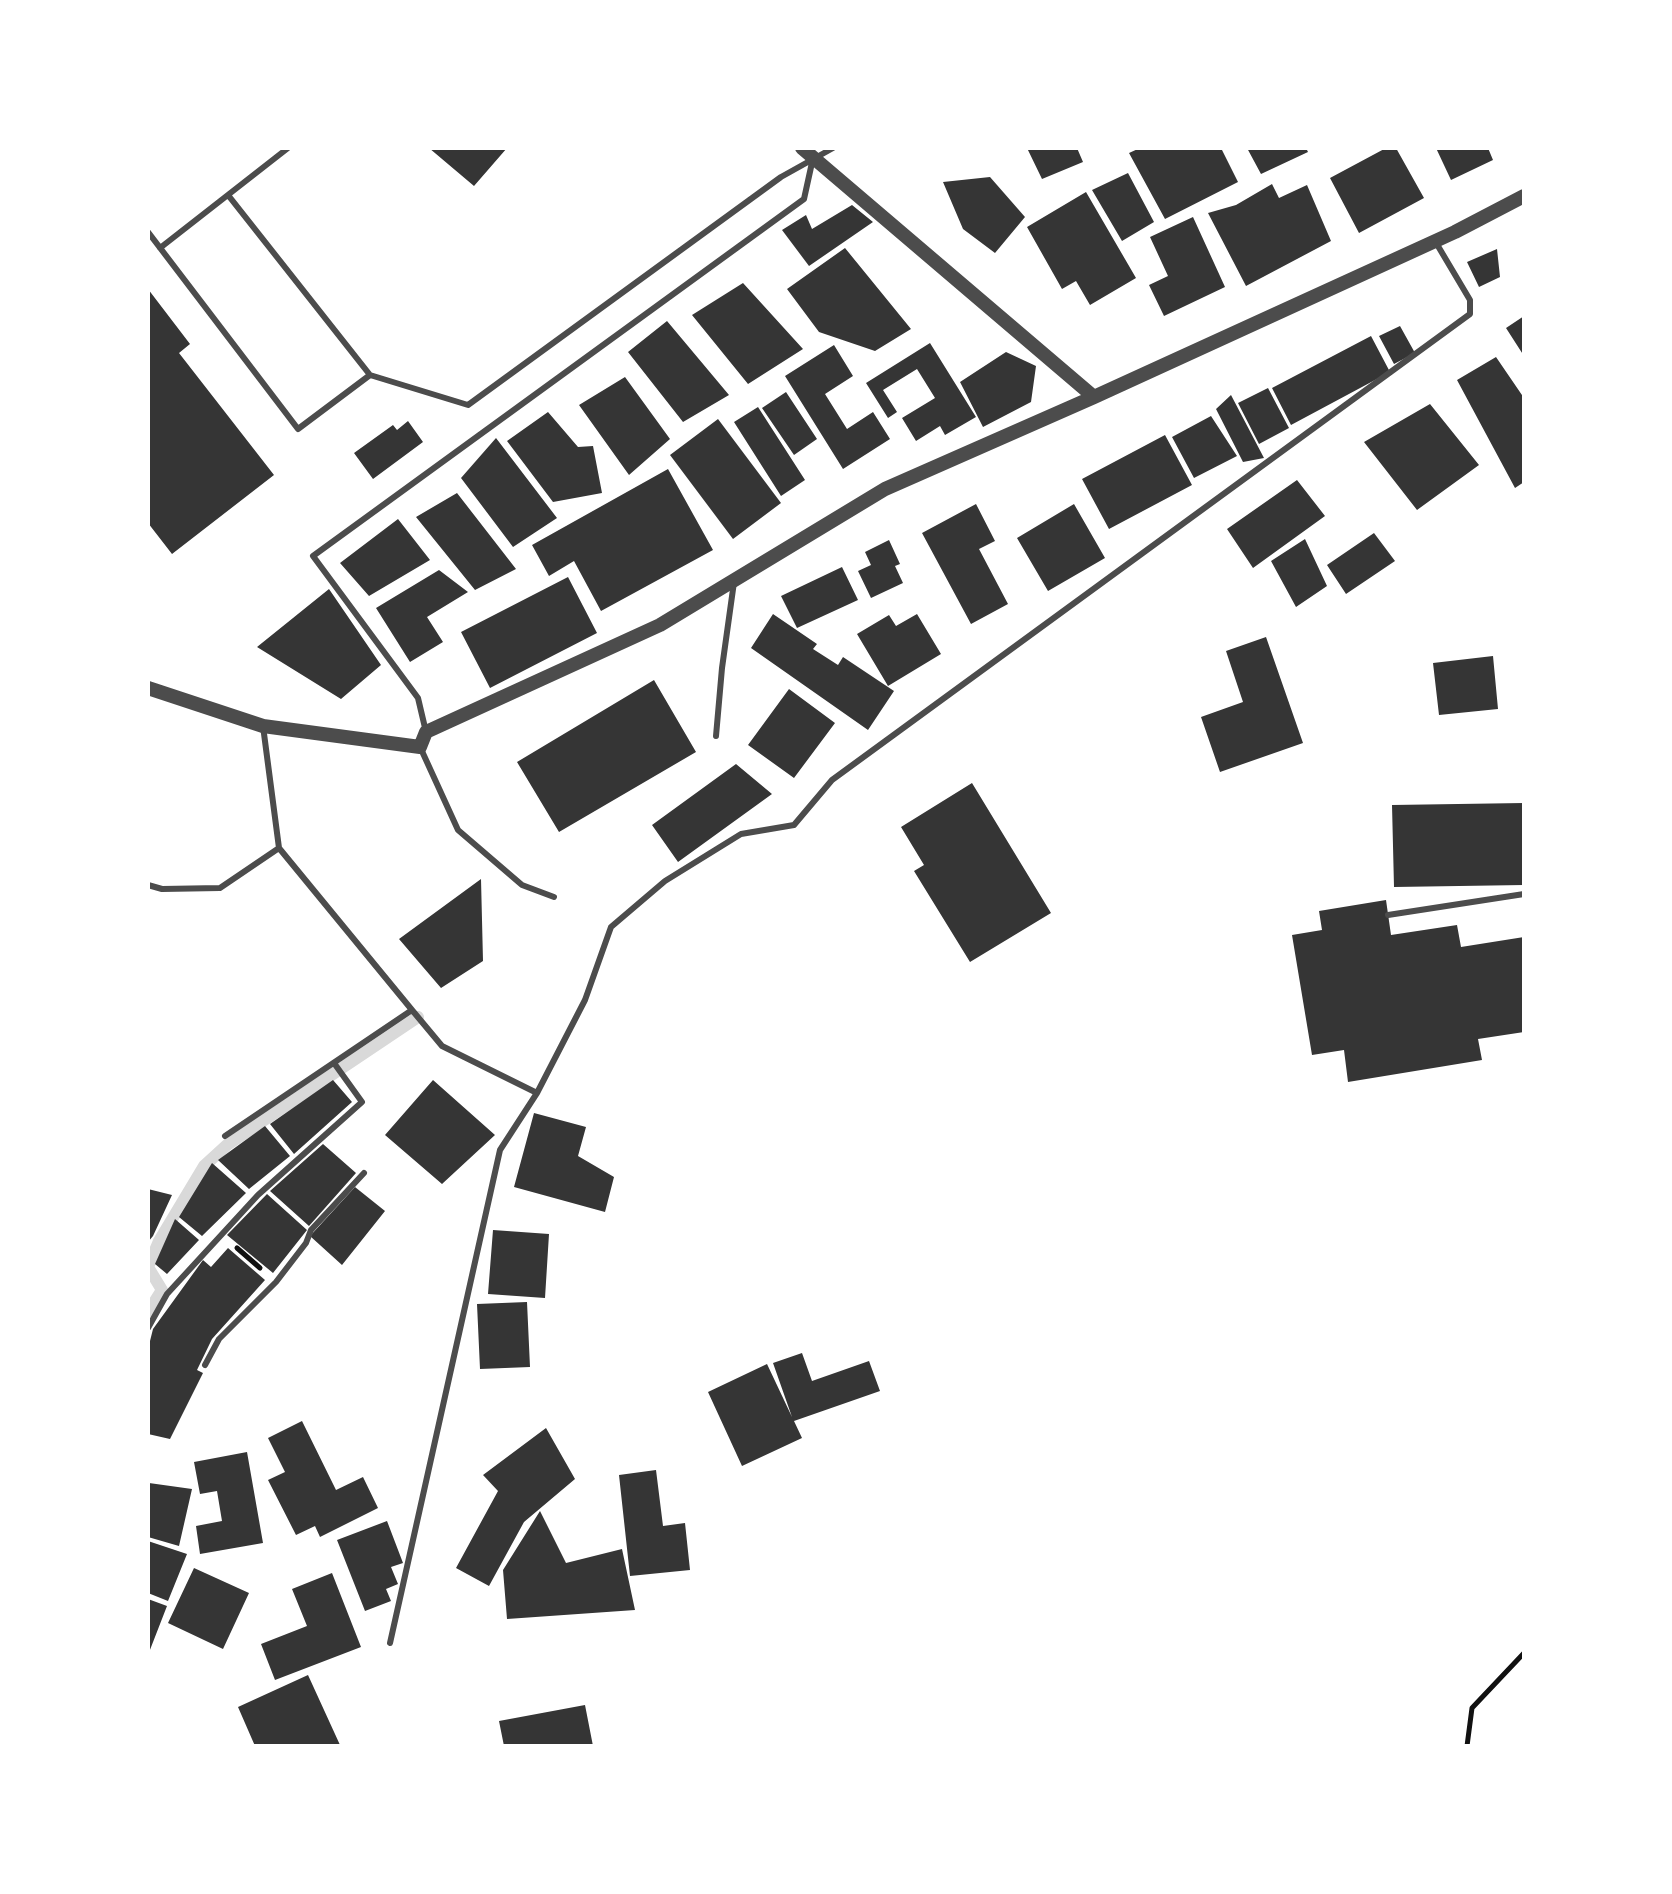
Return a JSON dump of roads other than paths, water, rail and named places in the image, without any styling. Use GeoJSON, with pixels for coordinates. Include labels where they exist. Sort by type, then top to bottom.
{"type":"FeatureCollection","features":[{"type":"Feature","properties":{"kind":"street"},"geometry":{"type":"LineString","coordinates":[[808,151],[1094,397]]}},
{"type":"Feature","properties":{"kind":"street"},"geometry":{"type":"LineString","coordinates":[[148,688],[263,726],[420,747],[426,732],[660,625],[885,489],[1435,241],[1524,196]]}},
{"type":"Feature","properties":{"kind":"lane"},"geometry":{"type":"LineString","coordinates":[[160,248],[288,148]]}},
{"type":"Feature","properties":{"kind":"lane"},"geometry":{"type":"LineString","coordinates":[[228,195],[370,375],[468,405],[781,177],[808,151],[833,148]]}},
{"type":"Feature","properties":{"kind":"lane"},"geometry":{"type":"LineString","coordinates":[[426,732],[418,698],[313,556],[804,199],[808,151]]}},
{"type":"Feature","properties":{"kind":"lane"},"geometry":{"type":"LineString","coordinates":[[148,232],[298,429],[370,375]]}},
{"type":"Feature","properties":{"kind":"lane"},"geometry":{"type":"LineString","coordinates":[[390,1643],[500,1150],[537,1093],[585,1000],[611,927],[665,881],[741,834],[794,825],[832,780],[1470,314],[1470,300],[1435,241]]}},
{"type":"Feature","properties":{"kind":"lane"},"geometry":{"type":"LineString","coordinates":[[716,736],[734,578]]}},
{"type":"Feature","properties":{"kind":"lane"},"geometry":{"type":"LineString","coordinates":[[263,726],[279,848],[442,1046],[537,1093]]}},
{"type":"Feature","properties":{"kind":"lane"},"geometry":{"type":"LineString","coordinates":[[420,747],[458,830],[522,885],[554,897]]}},
{"type":"Feature","properties":{"kind":"lane"},"geometry":{"type":"LineString","coordinates":[[148,885],[162,889],[220,888],[279,848]]}},
{"type":"Feature","properties":{"kind":"lane"},"geometry":{"type":"LineString","coordinates":[[1388,915],[1524,894]]}},
{"type":"Feature","properties":{"kind":"lane"},"geometry":{"type":"LineString","coordinates":[[225,1136],[412,1010]]}},
{"type":"Feature","properties":{"kind":"lane"},"geometry":{"type":"LineString","coordinates":[[148,1328],[167,1294],[221,1234],[258,1195],[362,1102],[334,1063]]}},
{"type":"Feature","properties":{"kind":"lane"},"geometry":{"type":"LineString","coordinates":[[205,1365],[219,1339],[276,1282],[306,1243],[311,1230],[364,1173]]}},
{"type":"Feature","properties":{"kind":"waterway"},"geometry":{"type":"LineString","coordinates":[[148,1312],[162,1290],[148,1267],[159,1241],[204,1166],[227,1145],[418,1017]]}}]}
